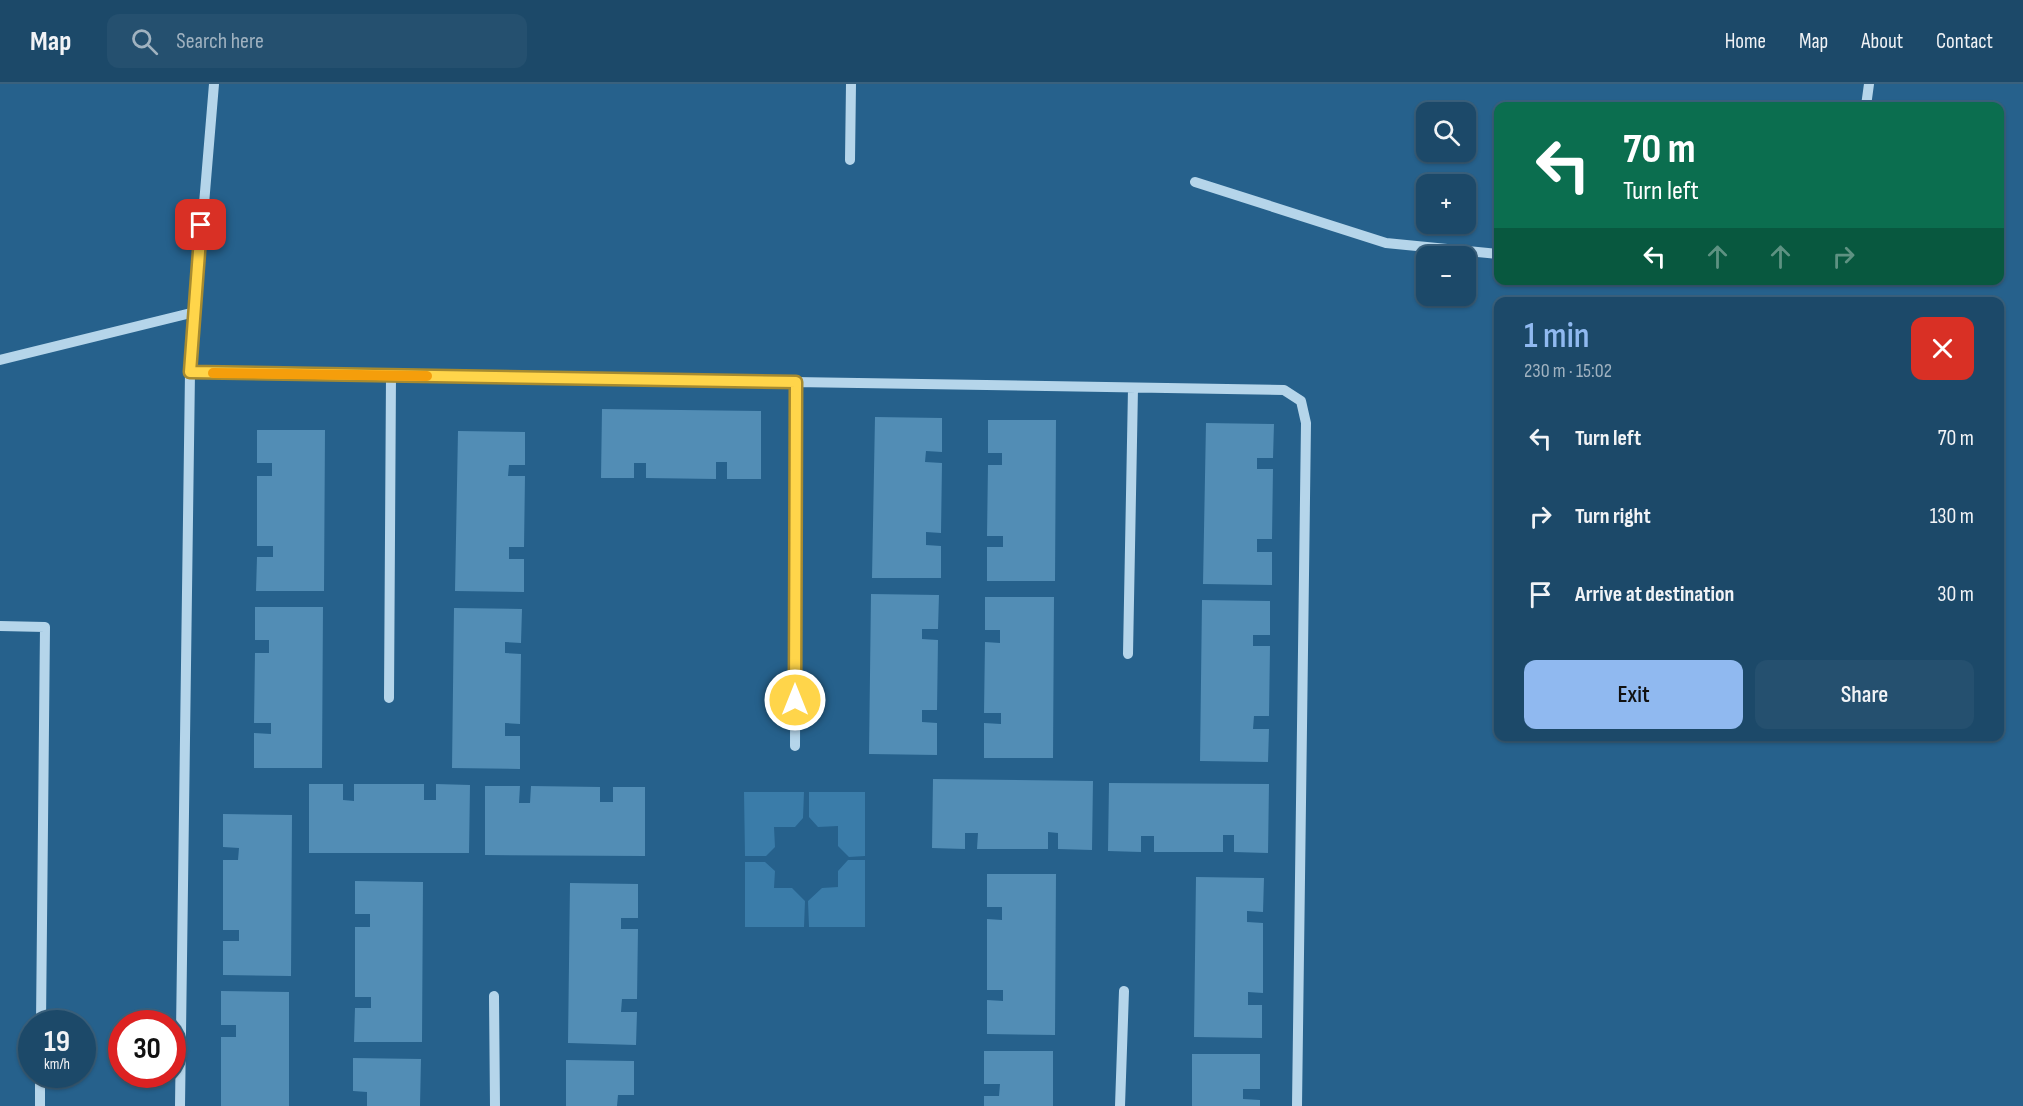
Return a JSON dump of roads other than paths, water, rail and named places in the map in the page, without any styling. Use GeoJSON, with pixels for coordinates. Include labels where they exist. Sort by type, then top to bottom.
{"type":"FeatureCollection","features":[{"type":"Feature","properties":{"kind":"street"},"geometry":{"type":"LineString","coordinates":[[180,1106],[190,372],[214,84]]}},
{"type":"Feature","properties":{"kind":"street"},"geometry":{"type":"LineString","coordinates":[[850,160],[851,84]]}},
{"type":"Feature","properties":{"kind":"street"},"geometry":{"type":"LineString","coordinates":[[1867,102],[1869,84]]}},
{"type":"Feature","properties":{"kind":"street"},"geometry":{"type":"LineString","coordinates":[[1195,182],[1386,243],[1494,254]]}},
{"type":"Feature","properties":{"kind":"street"},"geometry":{"type":"LineString","coordinates":[[0,360],[195,312]]}},
{"type":"Feature","properties":{"kind":"street"},"geometry":{"type":"LineString","coordinates":[[190,372],[1284,390],[1301,401],[1305,435],[1297,1106]]}},
{"type":"Feature","properties":{"kind":"street"},"geometry":{"type":"LineString","coordinates":[[390,698],[391,375]]}},
{"type":"Feature","properties":{"kind":"street"},"geometry":{"type":"LineString","coordinates":[[795,746],[796,382]]}},
{"type":"Feature","properties":{"kind":"street"},"geometry":{"type":"LineString","coordinates":[[1128,654],[1133,388]]}},
{"type":"Feature","properties":{"kind":"street"},"geometry":{"type":"LineString","coordinates":[[0,626],[45,627],[41,1010]]}},
{"type":"Feature","properties":{"kind":"street"},"geometry":{"type":"LineString","coordinates":[[1120,1106],[1124,991]]}},
{"type":"Feature","properties":{"kind":"street"},"geometry":{"type":"LineString","coordinates":[[494,996],[495,1106]]}},
{"type":"Feature","properties":{"kind":"street"},"geometry":{"type":"LineString","coordinates":[[40,1088],[40,1106]]}}]}
